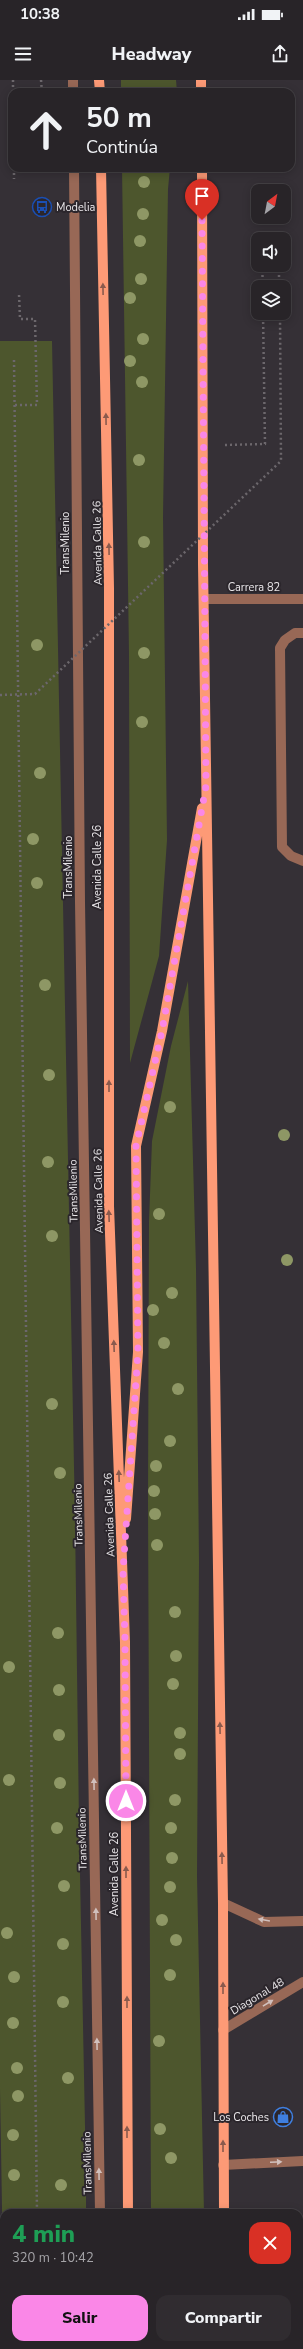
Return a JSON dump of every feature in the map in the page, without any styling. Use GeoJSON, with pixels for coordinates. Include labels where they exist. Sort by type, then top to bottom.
{"type":"FeatureCollection","features":[{"type":"Feature","properties":{"kind":"main road","name":"Avenida Calle 26"},"geometry":{"type":"LineString","coordinates":[[101,172],[109,588],[109,1206],[125,1642],[128,2209]]}},
{"type":"Feature","properties":{"kind":"main road"},"geometry":{"type":"LineString","coordinates":[[202,172],[206,786],[223,1903],[224,2209]]}},
{"type":"Feature","properties":{"kind":"main road"},"geometry":{"type":"LineString","coordinates":[[123,1571],[138,1352],[136,1146],[162,1031],[206,786]]}},
{"type":"Feature","properties":{"kind":"street","name":"TransMilenio"},"geometry":{"type":"LineString","coordinates":[[74,172],[80,902],[100,2209]]}},
{"type":"Feature","properties":{"kind":"street","name":"Carrera 82"},"geometry":{"type":"LineString","coordinates":[[204,599],[303,598]]}},
{"type":"Feature","properties":{"kind":"street"},"geometry":{"type":"LineString","coordinates":[[303,633],[295,633],[285,640],[280,648],[279,708],[282,847],[291,856],[303,861]]}},
{"type":"Feature","properties":{"kind":"street"},"geometry":{"type":"LineString","coordinates":[[223,1903],[264,1922],[303,1921]]}},
{"type":"Feature","properties":{"kind":"street","name":"Diagonal 48"},"geometry":{"type":"LineString","coordinates":[[223,2030],[303,1982]]}},
{"type":"Feature","properties":{"kind":"street"},"geometry":{"type":"LineString","coordinates":[[223,2165],[303,2161]]}},
{"type":"Feature","properties":{"kind":"path"},"geometry":{"type":"LineString","coordinates":[[14,172],[14,179]]}},
{"type":"Feature","properties":{"kind":"path"},"geometry":{"type":"LineString","coordinates":[[15,405],[37,405],[35,319],[20,319],[19,294]]}},
{"type":"Feature","properties":{"kind":"path"},"geometry":{"type":"LineString","coordinates":[[204,446],[265,444],[263,320]]}},
{"type":"Feature","properties":{"kind":"path"},"geometry":{"type":"LineString","coordinates":[[0,695],[35,694],[281,461],[280,320]]}},
{"type":"Feature","properties":{"kind":"path"},"geometry":{"type":"LineString","coordinates":[[14,360],[37,2209]]}},
{"type":"Feature","properties":{"kind":"green space"},"geometry":{"type":"Polygon","coordinates":[[[121,80],[176,80],[177,88],[121,88],[121,80]]]}},
{"type":"Feature","properties":{"kind":"green space"},"geometry":{"type":"Polygon","coordinates":[[[122,172],[170,172],[168,189],[163,517],[167,840],[159,956],[130,1063],[129,654],[122,172]]]}},
{"type":"Feature","properties":{"kind":"green space"},"geometry":{"type":"Polygon","coordinates":[[[0,341],[52,341],[75,1518],[86,2209],[2,2209],[0,2089],[0,341]]]}},
{"type":"Feature","properties":{"kind":"green space"},"geometry":{"type":"Polygon","coordinates":[[[188,981],[196,1268],[199,1562],[197,1876],[204,2209],[151,2209],[148,1501],[149,1221],[152,1141],[171,1046],[188,981]]]}},
{"type":"Feature","properties":{"kind":"place","name":"Modelia"},"geometry":{"type":"Point","coordinates":[42,207]}},
{"type":"Feature","properties":{"kind":"place","name":"Los Coches"},"geometry":{"type":"Point","coordinates":[283,2117]}},
{"type":"Feature","properties":{"kind":"route"},"geometry":{"type":"LineString","coordinates":[[126,1801],[123,1571],[138,1352],[136,1146],[162,1031],[206,786],[202,220]]}}]}
